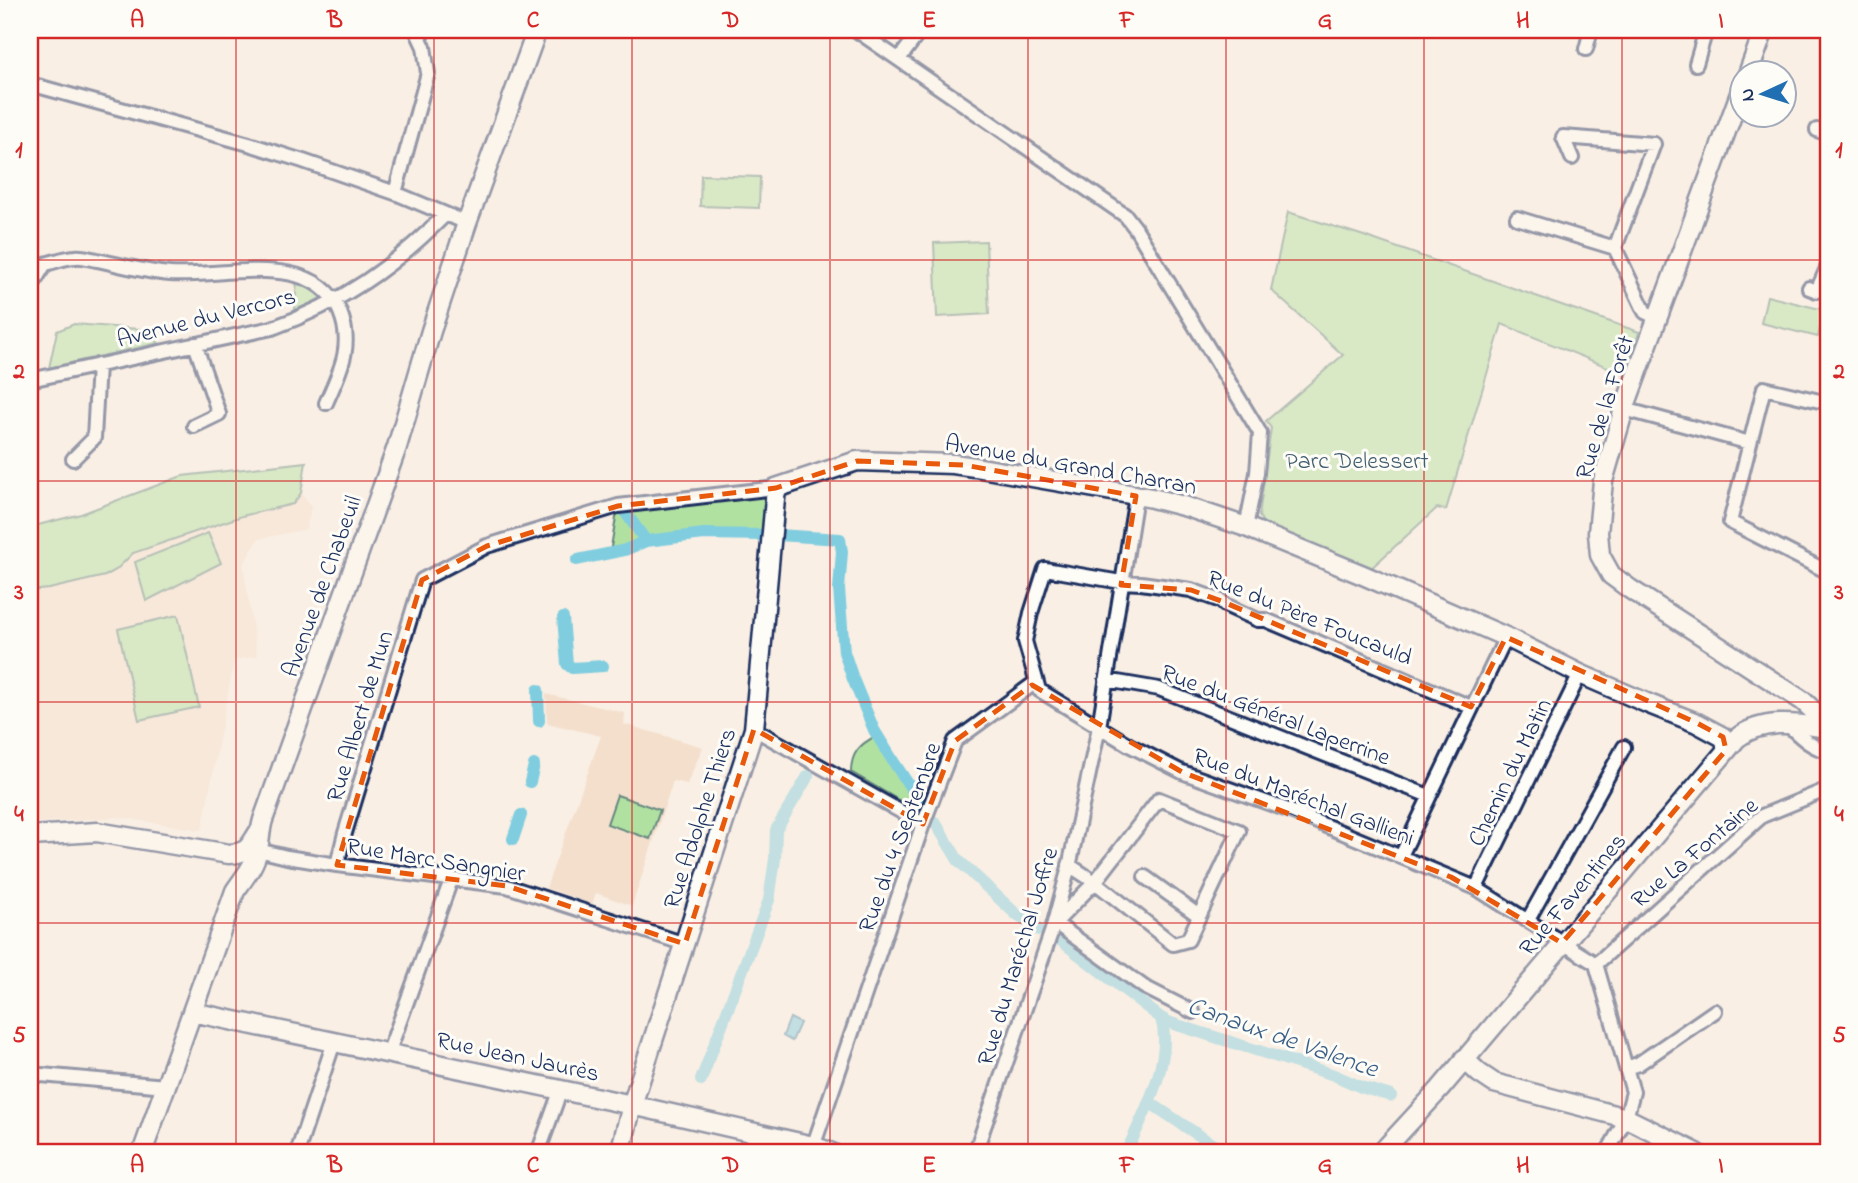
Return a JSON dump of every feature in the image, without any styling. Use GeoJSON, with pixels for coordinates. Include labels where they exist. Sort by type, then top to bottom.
{"type":"FeatureCollection","features":[{"type":"Feature","properties":{"kind":"street"},"geometry":{"type":"LineString","coordinates":[[395,193],[428,73],[424,47],[416,30]]}},
{"type":"Feature","properties":{"kind":"street","name":"Avenue de Chabeuil"},"geometry":{"type":"LineString","coordinates":[[142,1153],[235,891],[252,866],[258,850],[262,825],[397,447],[431,331],[467,223],[537,30]]}},
{"type":"Feature","properties":{"kind":"street"},"geometry":{"type":"LineString","coordinates":[[856,30],[1126,216],[1260,433],[1257,473],[1246,527]]}},
{"type":"Feature","properties":{"kind":"street"},"geometry":{"type":"LineString","coordinates":[[899,59],[921,30]]}},
{"type":"Feature","properties":{"kind":"street"},"geometry":{"type":"LineString","coordinates":[[1586,49],[1591,30]]}},
{"type":"Feature","properties":{"kind":"street"},"geometry":{"type":"LineString","coordinates":[[1696,64],[1706,30]]}},
{"type":"Feature","properties":{"kind":"street"},"geometry":{"type":"LineString","coordinates":[[1753,60],[1764,30]]}},
{"type":"Feature","properties":{"kind":"street"},"geometry":{"type":"LineString","coordinates":[[30,84],[303,161],[395,193],[467,223]]}},
{"type":"Feature","properties":{"kind":"street","name":"Rue de la Forêt"},"geometry":{"type":"LineString","coordinates":[[1728,126],[1624,410],[1603,481],[1598,533],[1600,555],[1611,575],[1802,701],[1819,716],[1825,728]]}},
{"type":"Feature","properties":{"kind":"street"},"geometry":{"type":"LineString","coordinates":[[1572,159],[1563,137],[1654,144],[1615,248],[1645,312],[1658,318]]}},
{"type":"Feature","properties":{"kind":"street","name":"Avenue du Vercors"},"geometry":{"type":"LineString","coordinates":[[30,380],[272,328],[303,317],[383,271],[445,215]]}},
{"type":"Feature","properties":{"kind":"street"},"geometry":{"type":"LineString","coordinates":[[1517,218],[1615,248]]}},
{"type":"Feature","properties":{"kind":"street"},"geometry":{"type":"LineString","coordinates":[[30,289],[45,264],[76,257],[170,274],[263,271],[290,273],[317,282],[335,301],[344,323],[346,347],[341,370],[326,403]]}},
{"type":"Feature","properties":{"kind":"street"},"geometry":{"type":"LineString","coordinates":[[1819,287],[1828,266]]}},
{"type":"Feature","properties":{"kind":"street"},"geometry":{"type":"LineString","coordinates":[[194,426],[219,414],[195,344]]}},
{"type":"Feature","properties":{"kind":"street"},"geometry":{"type":"LineString","coordinates":[[73,459],[94,438],[97,365]]}},
{"type":"Feature","properties":{"kind":"street"},"geometry":{"type":"LineString","coordinates":[[1828,403],[1764,388],[1730,522],[1828,572]]}},
{"type":"Feature","properties":{"kind":"street"},"geometry":{"type":"LineString","coordinates":[[1624,410],[1750,443]]}},
{"type":"Feature","properties":{"kind":"street","name":"Avenue du Grand Charran"},"geometry":{"type":"LineString","coordinates":[[422,580],[487,546],[618,506],[776,488],[857,461],[964,465],[1187,507],[1246,527],[1506,637],[1580,674],[1697,723]]}},
{"type":"Feature","properties":{"kind":"street","name":"Rue Adolphe Thiers"},"geometry":{"type":"LineString","coordinates":[[620,1153],[632,1105],[754,729],[776,488]]}},
{"type":"Feature","properties":{"kind":"street","name":"Rue du Maréchal Joffre"},"geometry":{"type":"LineString","coordinates":[[975,1153],[1055,923],[1100,727],[1136,496]]}},
{"type":"Feature","properties":{"kind":"street","name":"Rue du Père Foucauld"},"geometry":{"type":"LineString","coordinates":[[1036,681],[1025,641],[1045,569],[1191,590],[1471,707]]}},
{"type":"Feature","properties":{"kind":"street","name":"Rue Albert de Mun"},"geometry":{"type":"LineString","coordinates":[[337,865],[422,580]]}},
{"type":"Feature","properties":{"kind":"street"},"geometry":{"type":"LineString","coordinates":[[1401,856],[1506,637]]}},
{"type":"Feature","properties":{"kind":"street","name":"Chemin du Matin"},"geometry":{"type":"LineString","coordinates":[[1476,888],[1580,674]]}},
{"type":"Feature","properties":{"kind":"street","name":"Rue du Général Laperrine"},"geometry":{"type":"LineString","coordinates":[[1106,680],[1159,688],[1429,796]]}},
{"type":"Feature","properties":{"kind":"street","name":"Rue du Maréchal Gallieni"},"geometry":{"type":"LineString","coordinates":[[1036,681],[1039,690],[1129,746],[1182,772],[1288,810],[1476,888],[1596,964]]}},
{"type":"Feature","properties":{"kind":"street","name":"Rue du 4 Septembre"},"geometry":{"type":"LineString","coordinates":[[812,1150],[954,741],[1036,681]]}},
{"type":"Feature","properties":{"kind":"street"},"geometry":{"type":"LineString","coordinates":[[1697,723],[1753,729]]}},
{"type":"Feature","properties":{"kind":"street"},"geometry":{"type":"LineString","coordinates":[[1697,723],[1723,737],[1726,750]]}},
{"type":"Feature","properties":{"kind":"street"},"geometry":{"type":"LineString","coordinates":[[1788,724],[1806,741],[1828,751]]}},
{"type":"Feature","properties":{"kind":"street","name":"Rue Faventines"},"geometry":{"type":"LineString","coordinates":[[1381,1153],[1737,738],[1765,725],[1788,724],[1825,728]]}},
{"type":"Feature","properties":{"kind":"street"},"geometry":{"type":"LineString","coordinates":[[754,729],[923,824]]}},
{"type":"Feature","properties":{"kind":"street"},"geometry":{"type":"LineString","coordinates":[[1528,920],[1624,747]]}},
{"type":"Feature","properties":{"kind":"street","name":"Rue La Fontaine"},"geometry":{"type":"LineString","coordinates":[[1596,964],[1762,816],[1828,789]]}},
{"type":"Feature","properties":{"kind":"street"},"geometry":{"type":"LineString","coordinates":[[1069,865],[1095,883],[1173,944],[1188,940],[1239,831],[1159,799],[1095,883],[1055,923],[1144,986],[1193,1012]]}},
{"type":"Feature","properties":{"kind":"street"},"geometry":{"type":"LineString","coordinates":[[30,836],[97,832],[223,854],[242,853],[248,849],[262,825]]}},
{"type":"Feature","properties":{"kind":"street","name":"Rue Marc Sangnier"},"geometry":{"type":"LineString","coordinates":[[258,850],[337,865],[507,886],[685,944]]}},
{"type":"Feature","properties":{"kind":"street"},"geometry":{"type":"LineString","coordinates":[[223,854],[232,862],[235,891]]}},
{"type":"Feature","properties":{"kind":"street"},"geometry":{"type":"LineString","coordinates":[[1145,877],[1199,916]]}},
{"type":"Feature","properties":{"kind":"street"},"geometry":{"type":"LineString","coordinates":[[388,1054],[451,880]]}},
{"type":"Feature","properties":{"kind":"street"},"geometry":{"type":"LineString","coordinates":[[1596,964],[1633,1092],[1626,1118],[1607,1153]]}},
{"type":"Feature","properties":{"kind":"street"},"geometry":{"type":"LineString","coordinates":[[1626,1068],[1638,1064],[1715,1011]]}},
{"type":"Feature","properties":{"kind":"street","name":"Rue Jean Jaurès"},"geometry":{"type":"LineString","coordinates":[[192,1012],[561,1089],[832,1153]]}},
{"type":"Feature","properties":{"kind":"street"},"geometry":{"type":"LineString","coordinates":[[297,1153],[334,1042]]}},
{"type":"Feature","properties":{"kind":"street"},"geometry":{"type":"LineString","coordinates":[[1464,1059],[1494,1083],[1626,1118],[1696,1153]]}},
{"type":"Feature","properties":{"kind":"street"},"geometry":{"type":"LineString","coordinates":[[30,1074],[166,1086]]}},
{"type":"Feature","properties":{"kind":"street"},"geometry":{"type":"LineString","coordinates":[[538,1153],[561,1089]]}},
{"type":"Feature","properties":{"kind":"highlighted area"},"geometry":{"type":"Polygon","coordinates":[[[857,461],[964,465],[1136,496],[1121,585],[1191,590],[1471,707],[1506,637],[1697,723],[1723,737],[1726,750],[1562,943],[1451,877],[1182,772],[1032,685],[955,741],[923,824],[754,729],[685,944],[507,886],[337,865],[422,580],[487,546],[618,506],[776,488],[857,461]]]}},
{"type":"Feature","properties":{"kind":"shaded area"},"geometry":{"type":"Polygon","coordinates":[[[306,462],[301,493],[311,507],[306,529],[258,539],[243,565],[257,656],[234,660],[202,830],[118,817],[30,823],[30,527],[81,514],[182,476],[306,462]]]}},
{"type":"Feature","properties":{"kind":"shaded area"},"geometry":{"type":"Polygon","coordinates":[[[546,694],[625,713],[624,724],[703,747],[687,784],[673,781],[632,906],[596,893],[592,904],[546,888],[601,736],[547,723],[546,694]]]}},
{"type":"Feature","properties":{"kind":"shaded area"},"geometry":{"type":"Polygon","coordinates":[[[1629,1136],[1638,1136],[1672,1153],[1616,1153],[1629,1136]]]}},
{"type":"Feature","properties":{"kind":"green space"},"geometry":{"type":"Polygon","coordinates":[[[701,175],[760,177],[759,208],[700,206],[701,175]]]}},
{"type":"Feature","properties":{"kind":"green space","name":"Parc Delessert"},"geometry":{"type":"Polygon","coordinates":[[[1288,212],[1639,332],[1627,375],[1502,324],[1446,510],[1437,508],[1368,571],[1279,534],[1279,530],[1264,524],[1259,516],[1271,428],[1266,421],[1343,355],[1271,290],[1288,212]]]}},
{"type":"Feature","properties":{"kind":"green space"},"geometry":{"type":"Polygon","coordinates":[[[986,241],[989,314],[937,317],[934,243],[986,241]]]}},
{"type":"Feature","properties":{"kind":"green space"},"geometry":{"type":"Polygon","coordinates":[[[297,278],[325,295],[295,310],[297,278]]]}},
{"type":"Feature","properties":{"kind":"green space"},"geometry":{"type":"Polygon","coordinates":[[[1767,296],[1824,310],[1818,337],[1761,323],[1767,296]]]}},
{"type":"Feature","properties":{"kind":"green space"},"geometry":{"type":"Polygon","coordinates":[[[74,324],[139,329],[159,343],[49,368],[57,331],[74,324]]]}},
{"type":"Feature","properties":{"kind":"green space"},"geometry":{"type":"Polygon","coordinates":[[[306,462],[301,493],[293,504],[242,516],[133,553],[116,570],[105,576],[30,591],[30,527],[81,514],[182,476],[306,462]]]}},
{"type":"Feature","properties":{"kind":"green space"},"geometry":{"type":"Polygon","coordinates":[[[776,488],[765,535],[704,534],[646,541],[610,553],[618,506],[776,488]]]}},
{"type":"Feature","properties":{"kind":"green space"},"geometry":{"type":"Polygon","coordinates":[[[208,533],[221,563],[146,601],[135,562],[208,533]]]}},
{"type":"Feature","properties":{"kind":"green space"},"geometry":{"type":"Polygon","coordinates":[[[178,615],[199,707],[139,720],[118,629],[178,615]]]}},
{"type":"Feature","properties":{"kind":"green space"},"geometry":{"type":"Polygon","coordinates":[[[876,736],[917,800],[909,806],[851,772],[858,750],[876,736]]]}},
{"type":"Feature","properties":{"kind":"green space"},"geometry":{"type":"Polygon","coordinates":[[[617,795],[660,810],[650,839],[607,824],[617,795]]]}},
{"type":"Feature","properties":{"kind":"water"},"geometry":{"type":"Polygon","coordinates":[[[790,1018],[800,1023],[792,1041],[783,1036],[790,1018]]]}},
{"type":"Feature","properties":{"kind":"waterway","name":"Canaux de Valence"},"geometry":{"type":"LineString","coordinates":[[623,509],[646,541]]}},
{"type":"Feature","properties":{"kind":"waterway","name":"Canaux de Valence"},"geometry":{"type":"LineString","coordinates":[[577,560],[625,550],[646,541],[704,534],[765,535]]}},
{"type":"Feature","properties":{"kind":"waterway"},"geometry":{"type":"LineString","coordinates":[[778,535],[840,539],[842,552],[839,589],[844,652],[874,730],[922,805]]}},
{"type":"Feature","properties":{"kind":"waterway","name":"Canaux de Valence"},"geometry":{"type":"LineString","coordinates":[[563,618],[567,664],[572,668],[603,666]]}},
{"type":"Feature","properties":{"kind":"waterway"},"geometry":{"type":"LineString","coordinates":[[538,690],[539,721]]}},
{"type":"Feature","properties":{"kind":"waterway"},"geometry":{"type":"LineString","coordinates":[[530,782],[534,765]]}},
{"type":"Feature","properties":{"kind":"waterway"},"geometry":{"type":"LineString","coordinates":[[701,1080],[769,900],[776,830],[808,776]]}},
{"type":"Feature","properties":{"kind":"waterway"},"geometry":{"type":"LineString","coordinates":[[513,839],[521,815]]}},
{"type":"Feature","properties":{"kind":"waterway"},"geometry":{"type":"LineString","coordinates":[[935,822],[958,860],[1017,915],[1039,930]]}},
{"type":"Feature","properties":{"kind":"waterway"},"geometry":{"type":"LineString","coordinates":[[1060,940],[1161,1018],[1164,1034],[1160,1069],[1148,1105],[1126,1153]]}},
{"type":"Feature","properties":{"kind":"waterway","name":"Canaux de Valence"},"geometry":{"type":"LineString","coordinates":[[1161,1018],[1391,1096]]}},
{"type":"Feature","properties":{"kind":"waterway"},"geometry":{"type":"LineString","coordinates":[[1149,1102],[1225,1153]]}}]}
